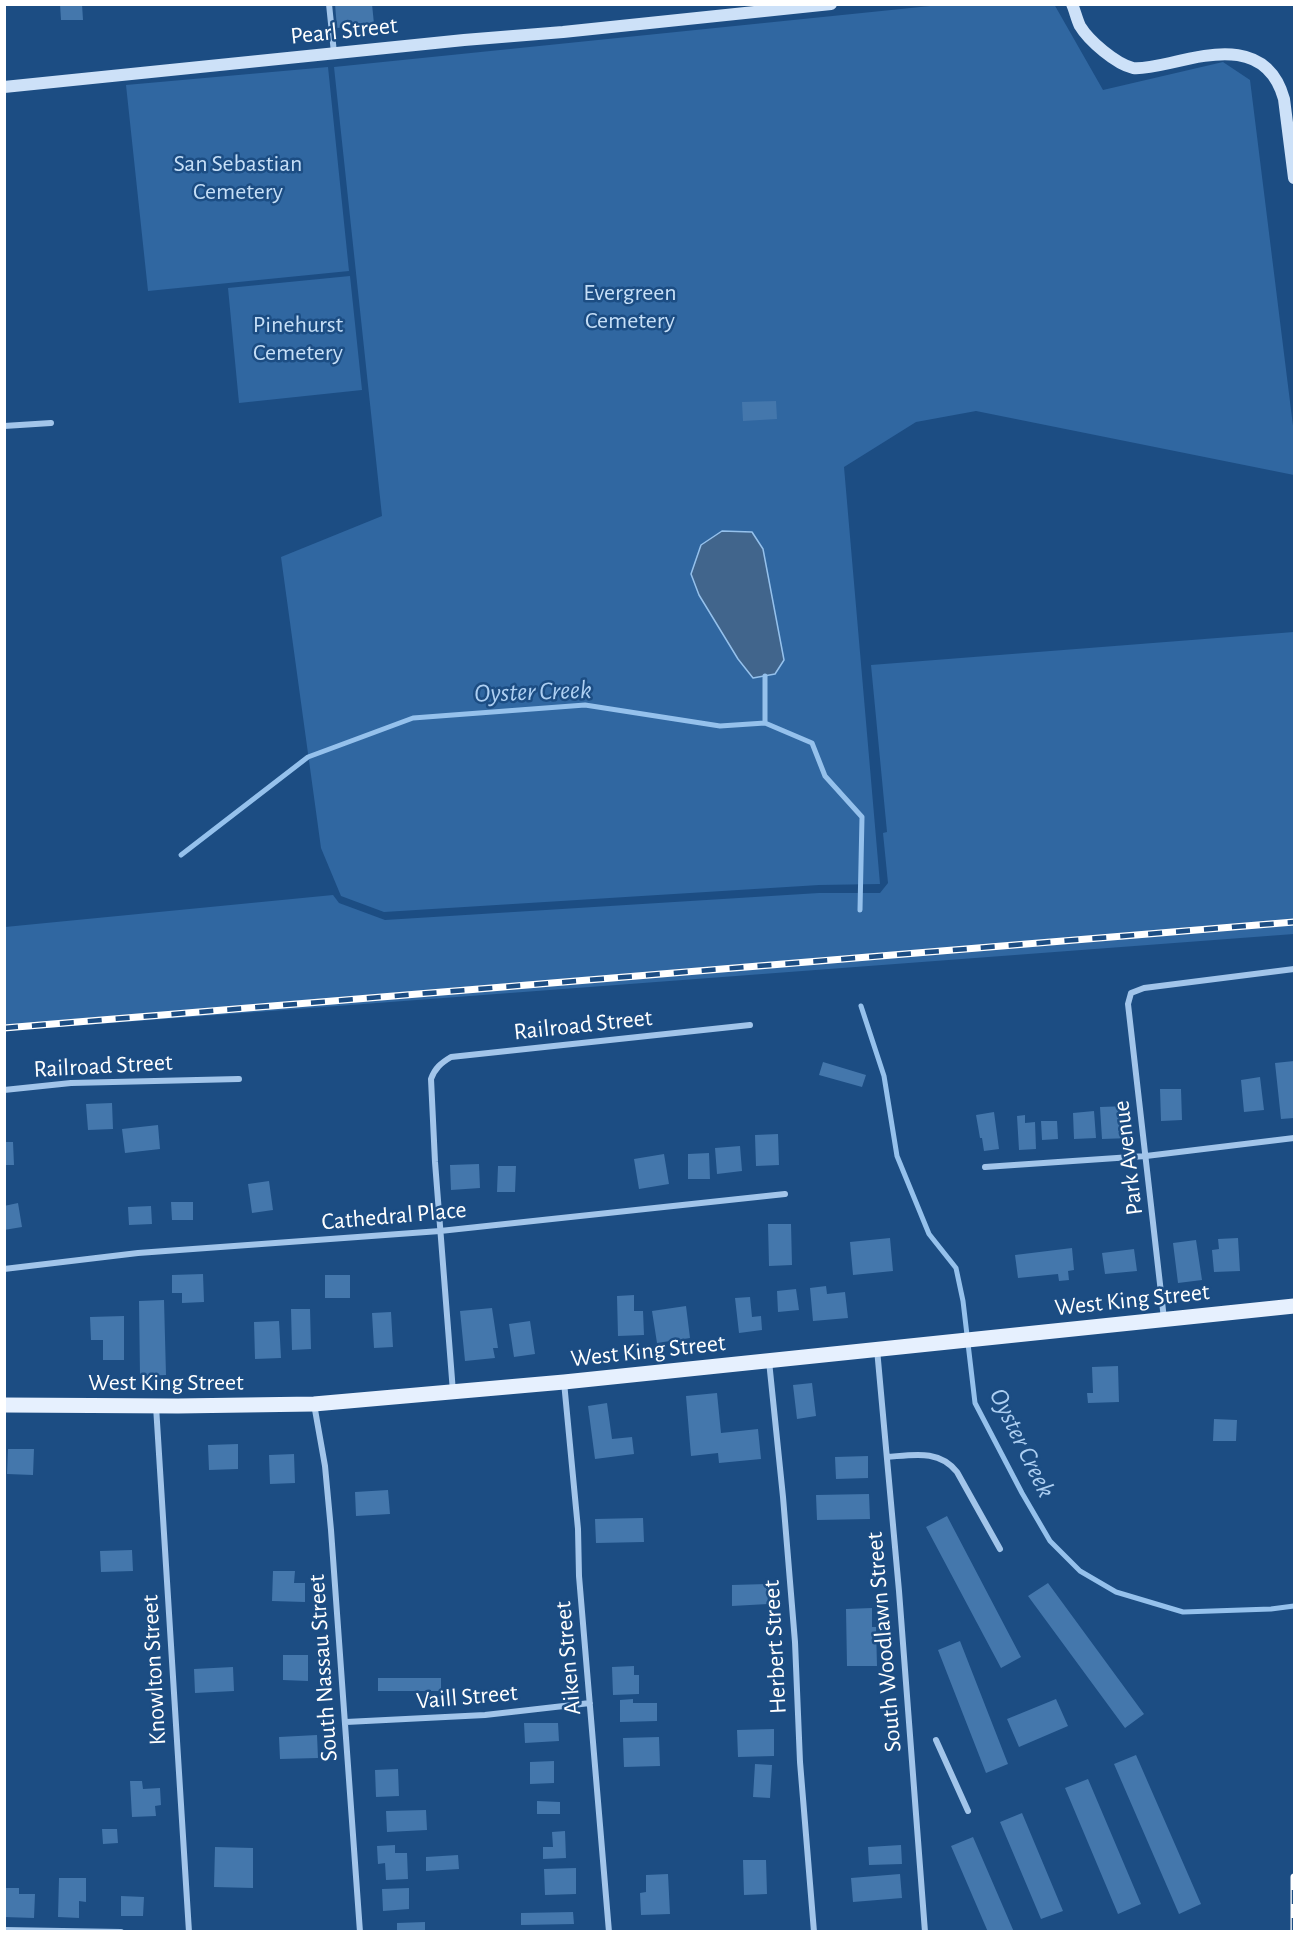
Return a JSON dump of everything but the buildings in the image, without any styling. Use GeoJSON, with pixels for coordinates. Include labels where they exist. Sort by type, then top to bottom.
{"type":"FeatureCollection","features":[{"type":"Feature","properties":{"kind":"main road","name":"West King Street"},"geometry":{"type":"LineString","coordinates":[[4,1405],[315,1404],[564,1382],[1294,1306]]}},
{"type":"Feature","properties":{"kind":"street"},"geometry":{"type":"LineString","coordinates":[[329,4],[334,53]]}},
{"type":"Feature","properties":{"kind":"street","name":"Pearl Street"},"geometry":{"type":"LineString","coordinates":[[4,87],[831,4]]}},
{"type":"Feature","properties":{"kind":"street"},"geometry":{"type":"LineString","coordinates":[[1072,4],[1080,26],[1103,53],[1134,68],[1212,53],[1250,58],[1265,66],[1272,72],[1284,99],[1294,178]]}},
{"type":"Feature","properties":{"kind":"street"},"geometry":{"type":"LineString","coordinates":[[4,426],[51,423]]}},
{"type":"Feature","properties":{"kind":"street","name":"Park Avenue"},"geometry":{"type":"LineString","coordinates":[[1164,1319],[1128,1004],[1131,993],[1144,988],[1294,969]]}},
{"type":"Feature","properties":{"kind":"street","name":"Railroad Street"},"geometry":{"type":"LineString","coordinates":[[440,1232],[431,1079],[440,1063],[450,1057],[750,1025]]}},
{"type":"Feature","properties":{"kind":"street","name":"Railroad Street"},"geometry":{"type":"LineString","coordinates":[[4,1090],[70,1083],[239,1079]]}},
{"type":"Feature","properties":{"kind":"street"},"geometry":{"type":"LineString","coordinates":[[985,1167],[1146,1156],[1294,1138]]}},
{"type":"Feature","properties":{"kind":"street","name":"Cathedral Place"},"geometry":{"type":"LineString","coordinates":[[4,1269],[138,1253],[440,1232],[786,1194]]}},
{"type":"Feature","properties":{"kind":"street"},"geometry":{"type":"LineString","coordinates":[[440,1232],[453,1392]]}},
{"type":"Feature","properties":{"kind":"street","name":"South Woodlawn Street"},"geometry":{"type":"LineString","coordinates":[[877,1349],[925,1932]]}},
{"type":"Feature","properties":{"kind":"street","name":"Herbert Street"},"geometry":{"type":"LineString","coordinates":[[769,1361],[795,1642],[800,1762],[814,1932]]}},
{"type":"Feature","properties":{"kind":"street","name":"Aiken Street"},"geometry":{"type":"LineString","coordinates":[[564,1382],[578,1529],[579,1576],[609,1932]]}},
{"type":"Feature","properties":{"kind":"street","name":"South Nassau Street"},"geometry":{"type":"LineString","coordinates":[[315,1404],[332,1530],[360,1932]]}},
{"type":"Feature","properties":{"kind":"street","name":"Knowlton Street"},"geometry":{"type":"LineString","coordinates":[[156,1406],[189,1932]]}},
{"type":"Feature","properties":{"kind":"street"},"geometry":{"type":"LineString","coordinates":[[887,1457],[922,1455],[938,1457],[950,1462],[1000,1549]]}},
{"type":"Feature","properties":{"kind":"street","name":"Vaill Street"},"geometry":{"type":"LineString","coordinates":[[346,1722],[485,1715],[590,1703]]}},
{"type":"Feature","properties":{"kind":"street"},"geometry":{"type":"LineString","coordinates":[[936,1740],[968,1810]]}},
{"type":"Feature","properties":{"kind":"street"},"geometry":{"type":"LineString","coordinates":[[4,1930],[121,1932]]}},
{"type":"Feature","properties":{"kind":"green space","name":"Evergreen Cemetery"},"geometry":{"type":"Polygon","coordinates":[[[1054,4],[1103,90],[1223,62],[1250,80],[1294,434],[1294,475],[976,411],[916,422],[844,467],[880,884],[819,885],[384,912],[341,896],[321,848],[281,557],[382,516],[334,67],[940,5],[1054,4]]]}},
{"type":"Feature","properties":{"kind":"green space","name":"San Sebastian Cemetery"},"geometry":{"type":"Polygon","coordinates":[[[328,67],[349,271],[148,291],[126,85],[328,67]]]}},
{"type":"Feature","properties":{"kind":"green space","name":"Pinehurst Cemetery"},"geometry":{"type":"Polygon","coordinates":[[[350,276],[362,390],[239,403],[228,288],[350,276]]]}},
{"type":"Feature","properties":{"kind":"green space"},"geometry":{"type":"Polygon","coordinates":[[[1294,632],[1294,934],[5,1031],[5,927],[333,895],[339,903],[385,920],[819,893],[880,893],[888,883],[883,833],[887,832],[871,665],[1294,632]]]}},
{"type":"Feature","properties":{"kind":"shaded area"},"geometry":{"type":"Polygon","coordinates":[[[722,531],[752,532],[763,549],[784,660],[775,674],[753,678],[738,659],[699,595],[691,574],[701,545],[722,531]]]}},
{"type":"Feature","properties":{"kind":"waterway"},"geometry":{"type":"LineString","coordinates":[[765,676],[765,723]]}},
{"type":"Feature","properties":{"kind":"waterway","name":"Oyster Creek"},"geometry":{"type":"LineString","coordinates":[[181,855],[308,757],[413,718],[585,705],[720,726],[765,723],[812,743],[825,776],[862,817],[860,910]]}},
{"type":"Feature","properties":{"kind":"waterway","name":"Oyster Creek"},"geometry":{"type":"LineString","coordinates":[[861,1006],[884,1076],[897,1156],[929,1234],[956,1268],[963,1301],[975,1403],[1050,1541],[1080,1571],[1116,1592],[1183,1612],[1294,1606]]}},
{"type":"Feature","properties":{"kind":"railway"},"geometry":{"type":"LineString","coordinates":[[4,1028],[1294,922]]}},
{"type":"Feature","properties":{"kind":"railway"},"geometry":{"type":"LineString","coordinates":[[1294,1877],[1294,1932]]}}]}
